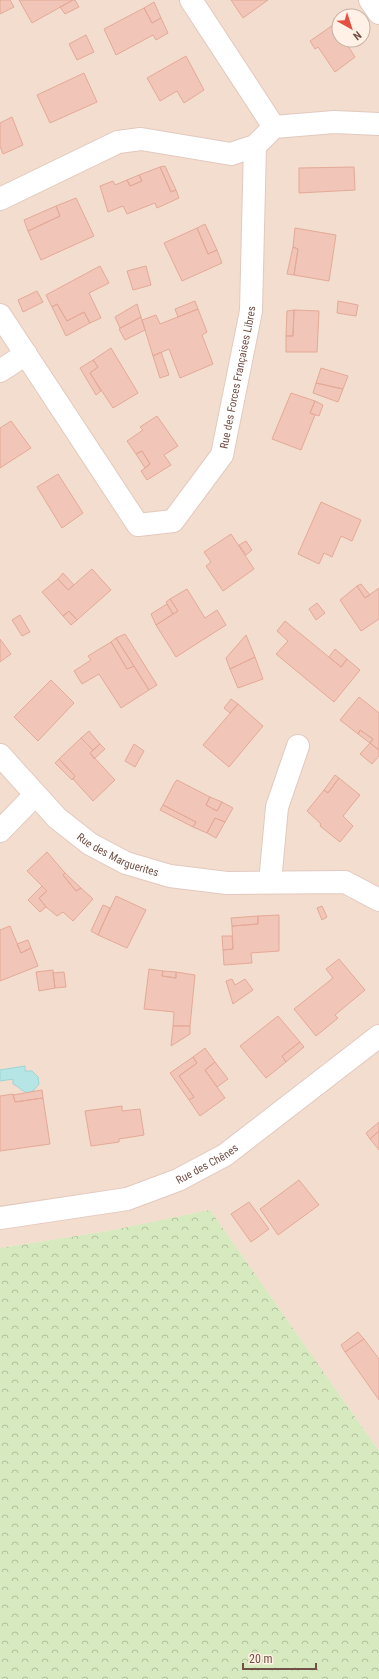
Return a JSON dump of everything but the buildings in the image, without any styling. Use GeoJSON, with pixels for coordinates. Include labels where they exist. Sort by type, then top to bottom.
{"type":"FeatureCollection","features":[{"type":"Feature","properties":{"kind":"street"},"geometry":{"type":"LineString","coordinates":[[191,0],[274,127]]}},
{"type":"Feature","properties":{"kind":"street"},"geometry":{"type":"LineString","coordinates":[[370,0],[379,13]]}},
{"type":"Feature","properties":{"kind":"street"},"geometry":{"type":"LineString","coordinates":[[0,199],[118,142],[141,139],[231,154],[255,146],[274,127],[334,122],[379,124]]}},
{"type":"Feature","properties":{"kind":"street","name":"Rue des Forces Françaises Libres"},"geometry":{"type":"LineString","coordinates":[[0,315],[138,525],[173,520],[222,455],[251,311],[255,146]]}},
{"type":"Feature","properties":{"kind":"street"},"geometry":{"type":"LineString","coordinates":[[0,371],[26,354]]}},
{"type":"Feature","properties":{"kind":"street"},"geometry":{"type":"LineString","coordinates":[[270,882],[277,807],[298,746]]}},
{"type":"Feature","properties":{"kind":"street","name":"Rue des Marguerites"},"geometry":{"type":"LineString","coordinates":[[0,755],[57,818],[90,844],[126,863],[170,876],[227,883],[345,882],[379,900]]}},
{"type":"Feature","properties":{"kind":"street"},"geometry":{"type":"LineString","coordinates":[[0,831],[35,795]]}},
{"type":"Feature","properties":{"kind":"street","name":"Rue des Chênes"},"geometry":{"type":"LineString","coordinates":[[0,1218],[127,1199],[178,1180],[225,1156],[379,1036]]}},
{"type":"Feature","properties":{"kind":"shaded area"},"geometry":{"type":"Polygon","coordinates":[[[0,0],[379,0],[379,1451],[210,1210],[108,1231],[0,1248],[0,0]]]}},
{"type":"Feature","properties":{"kind":"green space"},"geometry":{"type":"Polygon","coordinates":[[[210,1210],[379,1451],[379,1679],[0,1679],[0,1248],[108,1231],[210,1210]]]}},
{"type":"Feature","properties":{"kind":"water"},"geometry":{"type":"Polygon","coordinates":[[[25,1066],[25,1071],[32,1071],[38,1077],[39,1084],[33,1091],[27,1092],[16,1086],[13,1084],[13,1079],[0,1081],[0,1070],[25,1066]]]}}]}
